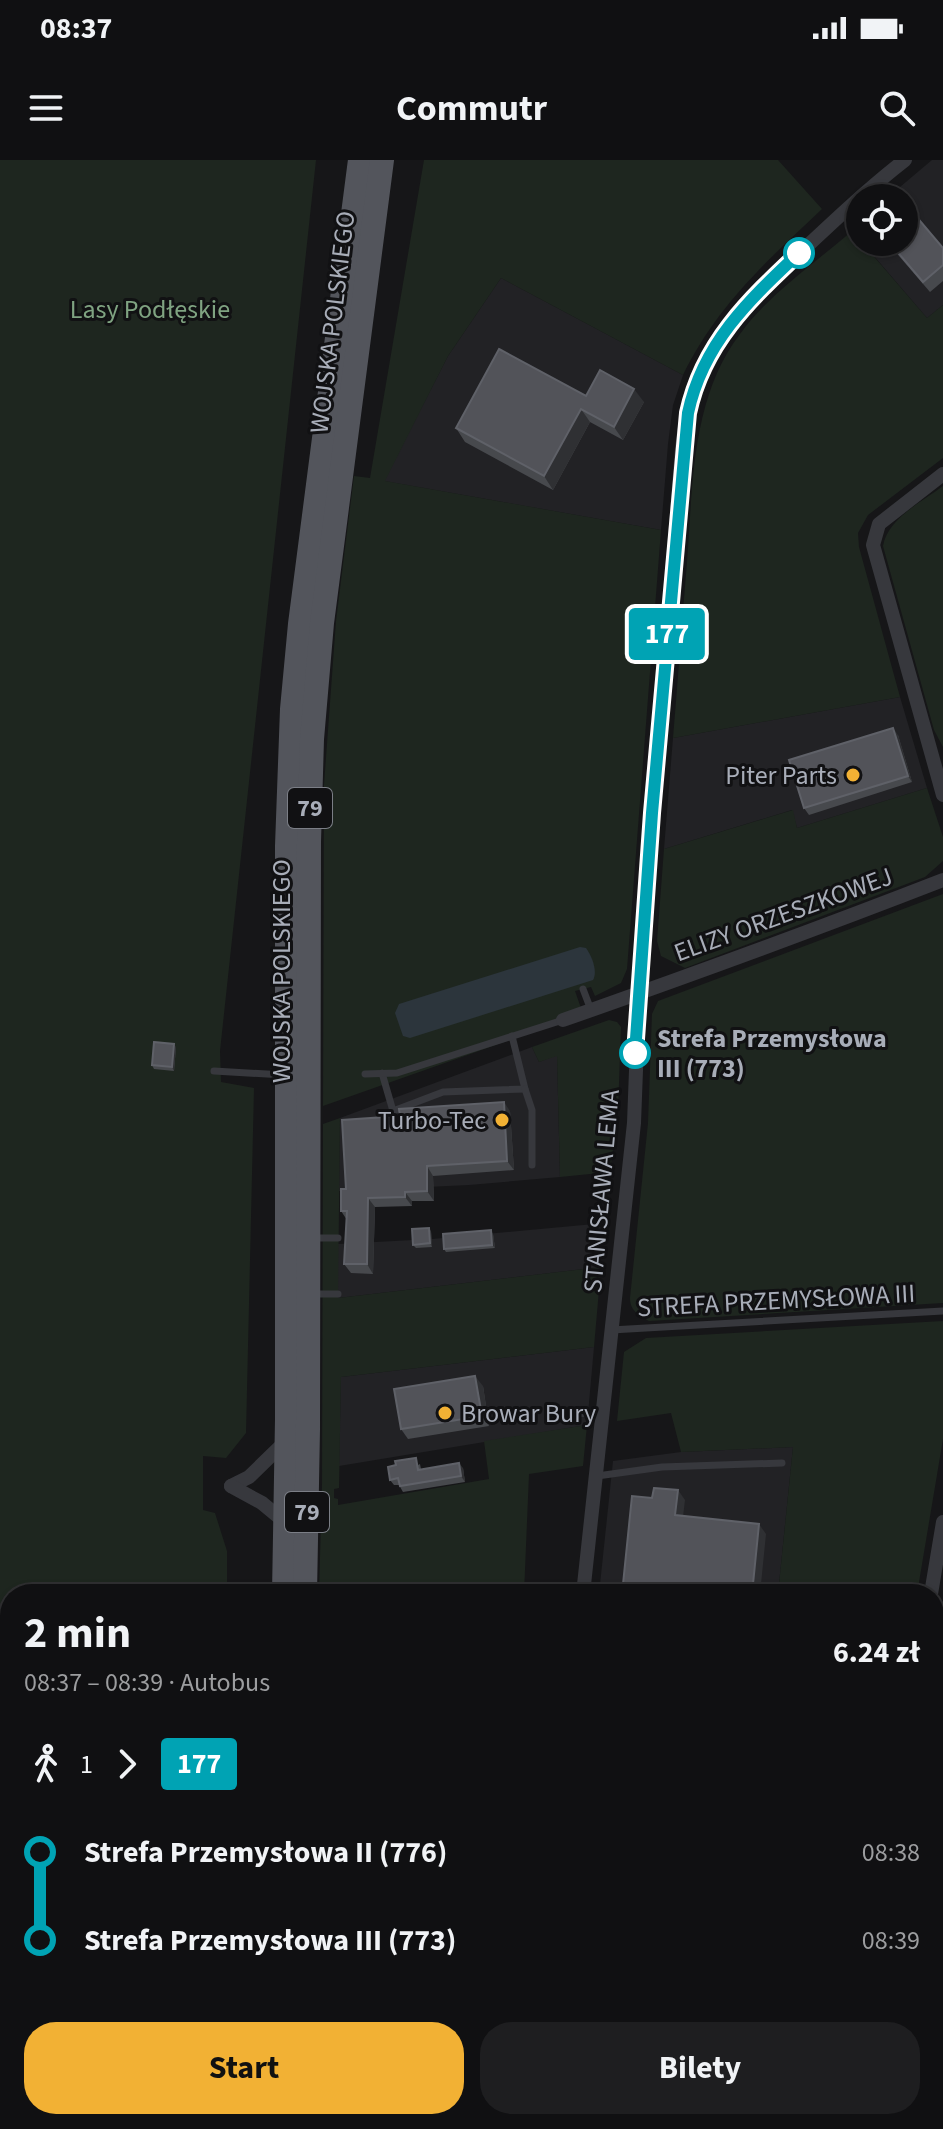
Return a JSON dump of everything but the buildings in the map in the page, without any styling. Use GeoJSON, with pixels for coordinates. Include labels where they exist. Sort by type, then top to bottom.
{"type":"FeatureCollection","features":[{"type":"Feature","properties":{"kind":"main road","name":"WOJSKA POLSKIEGO"},"geometry":{"type":"LineString","coordinates":[[284,1584],[287,846],[292,709],[300,624],[360,160]]}},
{"type":"Feature","properties":{"kind":"main road","name":"WOJSKA POLSKIEGO"},"geometry":{"type":"LineString","coordinates":[[305,1584],[312,739],[324,608],[382,160]]}},
{"type":"Feature","properties":{"kind":"street","name":"STANISŁAWA LEMA"},"geometry":{"type":"LineString","coordinates":[[584,1584],[634,1123],[639,991],[682,449],[691,399],[704,364],[736,315],[847,208],[905,160]]}},
{"type":"Feature","properties":{"kind":"street"},"geometry":{"type":"LineString","coordinates":[[943,474],[879,524],[873,545],[943,795]]}},
{"type":"Feature","properties":{"kind":"street","name":"ELIZY ORZESZKOWEJ"},"geometry":{"type":"LineString","coordinates":[[563,1020],[639,991],[737,960],[943,880]]}},
{"type":"Feature","properties":{"kind":"street"},"geometry":{"type":"LineString","coordinates":[[286,1523],[231,1486],[249,1477],[287,1440]]}},
{"type":"Feature","properties":{"kind":"street"},"geometry":{"type":"LineString","coordinates":[[933,1584],[943,1522]]}},
{"type":"Feature","properties":{"kind":"lane"},"geometry":{"type":"LineString","coordinates":[[583,989],[591,1010]]}},
{"type":"Feature","properties":{"kind":"lane","name":"ELIZY ORZESZKOWEJ"},"geometry":{"type":"LineString","coordinates":[[365,1074],[397,1073],[563,1020]]}},
{"type":"Feature","properties":{"kind":"lane"},"geometry":{"type":"LineString","coordinates":[[512,1036],[532,1110],[532,1165]]}},
{"type":"Feature","properties":{"kind":"lane"},"geometry":{"type":"LineString","coordinates":[[214,1071],[287,1075]]}},
{"type":"Feature","properties":{"kind":"lane"},"geometry":{"type":"LineString","coordinates":[[382,1073],[393,1111],[443,1092],[525,1089]]}},
{"type":"Feature","properties":{"kind":"lane"},"geometry":{"type":"LineString","coordinates":[[309,1238],[338,1238]]}},
{"type":"Feature","properties":{"kind":"lane"},"geometry":{"type":"LineString","coordinates":[[309,1294],[338,1294]]}},
{"type":"Feature","properties":{"kind":"lane","name":"STREFA PRZEMYSŁOWA III"},"geometry":{"type":"LineString","coordinates":[[611,1330],[943,1311]]}},
{"type":"Feature","properties":{"kind":"lane"},"geometry":{"type":"LineString","coordinates":[[553,1414],[602,1413]]}},
{"type":"Feature","properties":{"kind":"lane"},"geometry":{"type":"LineString","coordinates":[[595,1476],[662,1467],[782,1463]]}},
{"type":"Feature","properties":{"kind":"shaded area"},"geometry":{"type":"Polygon","coordinates":[[[932,160],[943,160],[943,305],[927,318],[874,256],[918,256],[918,184],[904,184],[932,160]]]}},
{"type":"Feature","properties":{"kind":"shaded area"},"geometry":{"type":"Polygon","coordinates":[[[501,278],[683,375],[673,405],[661,530],[384,481],[448,356],[501,278]]]}},
{"type":"Feature","properties":{"kind":"shaded area"},"geometry":{"type":"Polygon","coordinates":[[[900,697],[927,788],[797,828],[792,810],[664,849],[673,738],[900,697]]]}},
{"type":"Feature","properties":{"kind":"shaded area"},"geometry":{"type":"Polygon","coordinates":[[[580,947],[586,948],[592,960],[593,980],[410,1038],[403,1036],[395,1013],[399,1004],[580,947]]]}},
{"type":"Feature","properties":{"kind":"shaded area","name":"Turbo-Tec"},"geometry":{"type":"Polygon","coordinates":[[[532,1047],[539,1062],[557,1055],[560,1177],[339,1191],[340,1118],[532,1047]]]}},
{"type":"Feature","properties":{"kind":"shaded area"},"geometry":{"type":"Polygon","coordinates":[[[605,1223],[601,1267],[338,1298],[338,1244],[605,1223]]]}},
{"type":"Feature","properties":{"kind":"shaded area"},"geometry":{"type":"Polygon","coordinates":[[[594,1347],[587,1425],[339,1466],[341,1377],[594,1347]]]}},
{"type":"Feature","properties":{"kind":"shaded area"},"geometry":{"type":"Polygon","coordinates":[[[793,1447],[779,1584],[600,1584],[613,1461],[681,1452],[793,1447]]]}},
{"type":"Feature","properties":{"kind":"green space","name":"Lasy Podłęskie"},"geometry":{"type":"Polygon","coordinates":[[[0,160],[316,160],[220,1051],[221,1082],[254,1088],[246,1433],[226,1458],[203,1456],[203,1510],[215,1513],[227,1551],[227,1584],[0,1584],[0,160]]]}},
{"type":"Feature","properties":{"kind":"green space"},"geometry":{"type":"Polygon","coordinates":[[[424,160],[778,160],[822,209],[727,305],[683,375],[501,278],[448,356],[385,481],[661,530],[627,969],[621,983],[595,996],[591,987],[575,991],[582,1011],[516,1038],[323,1106],[324,785],[336,621],[354,476],[370,478],[424,160]]]}},
{"type":"Feature","properties":{"kind":"green space"},"geometry":{"type":"Polygon","coordinates":[[[846,236],[846,256],[874,256],[927,318],[943,305],[943,458],[868,515],[858,533],[859,547],[900,697],[673,738],[693,473],[703,414],[724,359],[752,319],[778,292],[846,236]]]}},
{"type":"Feature","properties":{"kind":"green space"},"geometry":{"type":"Polygon","coordinates":[[[943,486],[943,747],[934,730],[883,546],[886,536],[899,519],[943,486]]]}},
{"type":"Feature","properties":{"kind":"green space"},"geometry":{"type":"Polygon","coordinates":[[[927,788],[943,837],[943,861],[925,877],[685,968],[661,956],[657,941],[664,849],[793,810],[797,828],[927,788]]]}},
{"type":"Feature","properties":{"kind":"green space"},"geometry":{"type":"Polygon","coordinates":[[[943,894],[943,1303],[649,1321],[639,1315],[633,1309],[630,1298],[648,1123],[652,1014],[658,1001],[943,894]]]}},
{"type":"Feature","properties":{"kind":"green space"},"geometry":{"type":"Polygon","coordinates":[[[609,1020],[621,1027],[618,1111],[610,1172],[560,1177],[557,1056],[539,1062],[532,1047],[609,1020]]]}},
{"type":"Feature","properties":{"kind":"green space"},"geometry":{"type":"Polygon","coordinates":[[[340,1118],[338,1298],[601,1267],[594,1347],[341,1377],[339,1488],[334,1489],[338,1505],[489,1479],[484,1441],[587,1425],[583,1466],[529,1474],[524,1584],[319,1584],[323,1124],[340,1118]]]}},
{"type":"Feature","properties":{"kind":"green space"},"geometry":{"type":"Polygon","coordinates":[[[943,1321],[943,1439],[919,1584],[779,1584],[793,1447],[681,1452],[671,1413],[617,1421],[624,1352],[646,1338],[943,1321]]]}},
{"type":"Feature","properties":{"kind":"bus line","name":"177"},"geometry":{"type":"LineString","coordinates":[[635,1053],[682,449],[688,413],[704,364],[724,329],[746,303],[799,253]]}},
{"type":"Feature","properties":{"kind":"place","name":"Piter Parts"},"geometry":{"type":"Point","coordinates":[853,775]}},
{"type":"Feature","properties":{"kind":"place","name":"Strefa Przemysłowa III (773)"},"geometry":{"type":"Point","coordinates":[635,1053]}},
{"type":"Feature","properties":{"kind":"place","name":"Turbo-Tec"},"geometry":{"type":"Point","coordinates":[502,1120]}},
{"type":"Feature","properties":{"kind":"place","name":"Browar Bury"},"geometry":{"type":"Point","coordinates":[445,1413]}}]}
